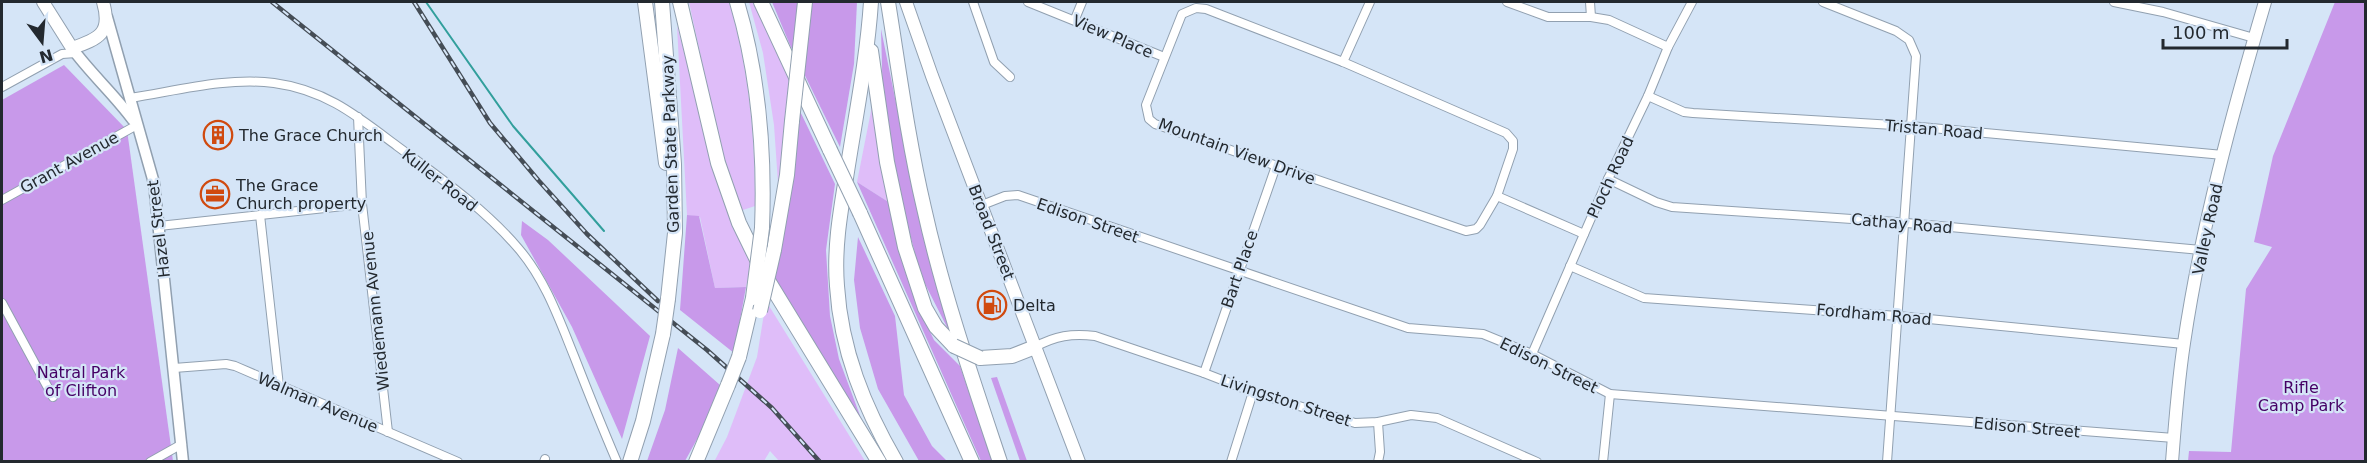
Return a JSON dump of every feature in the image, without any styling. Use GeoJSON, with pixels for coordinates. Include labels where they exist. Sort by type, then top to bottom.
{"type":"FeatureCollection","features":[{"type":"Feature","properties":{"kind":"highway"},"geometry":{"type":"LineString","coordinates":[[645,2],[675,233]]}},
{"type":"Feature","properties":{"kind":"highway","name":"Garden State Parkway"},"geometry":{"type":"LineString","coordinates":[[630,462],[637,444],[663,334],[675,233],[674,164],[662,2]]}},
{"type":"Feature","properties":{"kind":"highway"},"geometry":{"type":"LineString","coordinates":[[680,2],[718,163],[739,223],[764,274],[879,462]]}},
{"type":"Feature","properties":{"kind":"highway"},"geometry":{"type":"LineString","coordinates":[[737,2],[750,54],[759,107],[763,153],[762,228],[753,298],[739,357]]}},
{"type":"Feature","properties":{"kind":"highway"},"geometry":{"type":"LineString","coordinates":[[760,2],[860,213],[972,462]]}},
{"type":"Feature","properties":{"kind":"highway"},"geometry":{"type":"LineString","coordinates":[[696,462],[760,311],[774,250],[787,175],[805,2]]}},
{"type":"Feature","properties":{"kind":"highway"},"geometry":{"type":"LineString","coordinates":[[871,2],[837,240],[836,285],[842,329],[853,374],[870,416],[896,462]]}},
{"type":"Feature","properties":{"kind":"highway"},"geometry":{"type":"LineString","coordinates":[[888,2],[911,151],[924,211],[948,299],[1000,462]]}},
{"type":"Feature","properties":{"kind":"highway"},"geometry":{"type":"LineString","coordinates":[[869,28],[887,162],[903,236],[925,308],[936,327],[954,346],[980,358],[1012,356],[1035,347]]}},
{"type":"Feature","properties":{"kind":"main road"},"geometry":{"type":"LineString","coordinates":[[43,2],[74,50],[96,38],[101,33],[107,17]]}},
{"type":"Feature","properties":{"kind":"main road","name":"Hazel Street"},"geometry":{"type":"LineString","coordinates":[[103,2],[107,17]]}},
{"type":"Feature","properties":{"kind":"main road","name":"Broad Street"},"geometry":{"type":"LineString","coordinates":[[906,2],[1079,462]]}},
{"type":"Feature","properties":{"kind":"main road","name":"Valley Road"},"geometry":{"type":"LineString","coordinates":[[2172,462],[2184,344],[2201,250],[2223,155],[2265,2]]}},
{"type":"Feature","properties":{"kind":"street"},"geometry":{"type":"LineString","coordinates":[[972,2],[994,62],[1010,77]]}},
{"type":"Feature","properties":{"kind":"street","name":"View Place"},"geometry":{"type":"LineString","coordinates":[[1028,2],[1164,57]]}},
{"type":"Feature","properties":{"kind":"street"},"geometry":{"type":"LineString","coordinates":[[1075,20],[1082,2]]}},
{"type":"Feature","properties":{"kind":"street"},"geometry":{"type":"LineString","coordinates":[[1343,62],[1370,2]]}},
{"type":"Feature","properties":{"kind":"street"},"geometry":{"type":"LineString","coordinates":[[1507,2],[1548,17],[1591,17],[1618,24],[1668,47]]}},
{"type":"Feature","properties":{"kind":"street"},"geometry":{"type":"LineString","coordinates":[[1590,2],[1591,17]]}},
{"type":"Feature","properties":{"kind":"street","name":"Ploch Road"},"geometry":{"type":"LineString","coordinates":[[1532,354],[1668,47],[1692,2]]}},
{"type":"Feature","properties":{"kind":"street"},"geometry":{"type":"LineString","coordinates":[[1823,2],[1887,26],[1909,40],[1916,56],[1887,462]]}},
{"type":"Feature","properties":{"kind":"street"},"geometry":{"type":"LineString","coordinates":[[2114,2],[2163,12],[2254,38]]}},
{"type":"Feature","properties":{"kind":"street"},"geometry":{"type":"LineString","coordinates":[[2163,12],[2166,2]]}},
{"type":"Feature","properties":{"kind":"street","name":"Mountain View Drive"},"geometry":{"type":"LineString","coordinates":[[1197,8],[1206,9],[1343,62],[1506,133],[1513,141],[1513,149],[1497,196],[1476,229],[1466,231],[1155,124],[1149,119],[1146,105],[1182,14],[1197,8]]}},
{"type":"Feature","properties":{"kind":"street","name":"Hazel Street"},"geometry":{"type":"LineString","coordinates":[[107,17],[154,183],[183,462]]}},
{"type":"Feature","properties":{"kind":"street"},"geometry":{"type":"LineString","coordinates":[[2,87],[52,59],[74,50],[116,96],[137,125]]}},
{"type":"Feature","properties":{"kind":"street","name":"Kuller Road"},"geometry":{"type":"LineString","coordinates":[[130,98],[232,83],[275,83],[320,95],[340,104],[358,117],[495,223],[520,249],[557,312],[617,462]]}},
{"type":"Feature","properties":{"kind":"street","name":"Tristan Road"},"geometry":{"type":"LineString","coordinates":[[1648,96],[1684,112],[1910,126],[2223,155]]}},
{"type":"Feature","properties":{"kind":"street","name":"Wiedemann Avenue"},"geometry":{"type":"LineString","coordinates":[[358,117],[362,204],[388,432]]}},
{"type":"Feature","properties":{"kind":"street","name":"Grant Avenue"},"geometry":{"type":"LineString","coordinates":[[2,200],[137,125]]}},
{"type":"Feature","properties":{"kind":"street","name":"Bart Place"},"geometry":{"type":"LineString","coordinates":[[1204,373],[1276,166]]}},
{"type":"Feature","properties":{"kind":"street","name":"Cathay Road"},"geometry":{"type":"LineString","coordinates":[[1608,179],[1656,202],[1672,207],[1903,222],[2201,250]]}},
{"type":"Feature","properties":{"kind":"street","name":"Edison Street"},"geometry":{"type":"LineString","coordinates":[[982,205],[1005,196],[1018,195],[1408,328],[1483,334],[1532,354],[1610,394],[2174,438]]}},
{"type":"Feature","properties":{"kind":"street"},"geometry":{"type":"LineString","coordinates":[[1497,196],[1584,234]]}},
{"type":"Feature","properties":{"kind":"street"},"geometry":{"type":"LineString","coordinates":[[159,226],[362,204]]}},
{"type":"Feature","properties":{"kind":"street"},"geometry":{"type":"LineString","coordinates":[[260,215],[279,386]]}},
{"type":"Feature","properties":{"kind":"street","name":"Fordham Road"},"geometry":{"type":"LineString","coordinates":[[1570,266],[1644,298],[1898,316],[2184,344]]}},
{"type":"Feature","properties":{"kind":"street"},"geometry":{"type":"LineString","coordinates":[[2,307],[52,397]]}},
{"type":"Feature","properties":{"kind":"street","name":"Livingston Street"},"geometry":{"type":"LineString","coordinates":[[1035,347],[1058,337],[1076,334],[1095,336],[1253,392],[1355,423],[1378,422],[1411,415],[1437,418],[1537,462]]}},
{"type":"Feature","properties":{"kind":"street","name":"Walman Avenue"},"geometry":{"type":"LineString","coordinates":[[174,368],[226,364],[235,366],[458,462]]}},
{"type":"Feature","properties":{"kind":"street"},"geometry":{"type":"LineString","coordinates":[[1231,462],[1253,392]]}},
{"type":"Feature","properties":{"kind":"street"},"geometry":{"type":"LineString","coordinates":[[1603,462],[1610,394]]}},
{"type":"Feature","properties":{"kind":"street"},"geometry":{"type":"LineString","coordinates":[[1377,462],[1380,452],[1378,422]]}},
{"type":"Feature","properties":{"kind":"street"},"geometry":{"type":"LineString","coordinates":[[150,462],[182,444]]}},
{"type":"Feature","properties":{"kind":"shaded area"},"geometry":{"type":"Polygon","coordinates":[[[689,2],[729,2],[736,27],[750,103],[755,180],[755,206],[740,211],[717,132],[689,2]]]}},
{"type":"Feature","properties":{"kind":"shaded area"},"geometry":{"type":"Polygon","coordinates":[[[749,2],[754,2],[791,84],[781,183],[778,183],[774,125],[763,53],[749,2]]]}},
{"type":"Feature","properties":{"kind":"shaded area"},"geometry":{"type":"Polygon","coordinates":[[[677,26],[719,183],[751,262],[746,287],[715,288],[700,217],[687,215],[677,26]]]}},
{"type":"Feature","properties":{"kind":"shaded area"},"geometry":{"type":"Polygon","coordinates":[[[873,101],[890,203],[857,182],[873,101]]]}},
{"type":"Feature","properties":{"kind":"shaded area"},"geometry":{"type":"Polygon","coordinates":[[[766,301],[865,461],[779,461],[770,451],[764,461],[714,462],[727,437],[757,357],[766,301]]]}},
{"type":"Feature","properties":{"kind":"green space"},"geometry":{"type":"Polygon","coordinates":[[[772,2],[857,2],[854,64],[840,147],[790,45],[772,2]]]}},
{"type":"Feature","properties":{"kind":"green space","name":"Rifle Camp Park"},"geometry":{"type":"Polygon","coordinates":[[[2335,2],[2365,2],[2365,461],[2188,461],[2189,451],[2231,452],[2246,289],[2272,247],[2254,242],[2273,156],[2335,2]]]}},
{"type":"Feature","properties":{"kind":"green space"},"geometry":{"type":"Polygon","coordinates":[[[881,29],[921,226],[952,337],[921,276],[897,185],[883,105],[881,29]]]}},
{"type":"Feature","properties":{"kind":"green space","name":"Natral Park of Clifton"},"geometry":{"type":"Polygon","coordinates":[[[64,65],[127,130],[173,461],[2,461],[2,100],[64,65]]]}},
{"type":"Feature","properties":{"kind":"green space"},"geometry":{"type":"Polygon","coordinates":[[[799,109],[835,184],[826,250],[830,316],[839,359],[861,422],[774,282],[799,109]]]}},
{"type":"Feature","properties":{"kind":"green space"},"geometry":{"type":"Polygon","coordinates":[[[857,182],[890,203],[919,309],[934,340],[960,366],[992,461],[981,461],[857,182]]]}},
{"type":"Feature","properties":{"kind":"green space"},"geometry":{"type":"Polygon","coordinates":[[[687,215],[699,216],[715,288],[746,287],[734,353],[680,310],[687,215]]]}},
{"type":"Feature","properties":{"kind":"green space"},"geometry":{"type":"Polygon","coordinates":[[[522,221],[548,240],[650,336],[622,439],[572,327],[521,235],[522,221]]]}},
{"type":"Feature","properties":{"kind":"green space"},"geometry":{"type":"Polygon","coordinates":[[[858,237],[895,316],[904,395],[932,446],[947,461],[919,461],[878,389],[860,328],[854,280],[858,237]]]}},
{"type":"Feature","properties":{"kind":"green space"},"geometry":{"type":"Polygon","coordinates":[[[678,348],[720,385],[701,432],[685,461],[647,461],[665,410],[678,348]]]}},
{"type":"Feature","properties":{"kind":"green space"},"geometry":{"type":"Polygon","coordinates":[[[997,377],[1027,461],[1020,461],[991,378],[997,377]]]}},
{"type":"Feature","properties":{"kind":"waterway"},"geometry":{"type":"LineString","coordinates":[[426,2],[513,126],[604,231]]}},
{"type":"Feature","properties":{"kind":"railway"},"geometry":{"type":"LineString","coordinates":[[272,2],[707,350],[772,408],[820,462]]}},
{"type":"Feature","properties":{"kind":"railway"},"geometry":{"type":"LineString","coordinates":[[414,2],[490,123],[587,234],[658,301]]}},
{"type":"Feature","properties":{"kind":"place","name":"The Grace Church"},"geometry":{"type":"Point","coordinates":[218,135]}},
{"type":"Feature","properties":{"kind":"place","name":"The Grace Church property"},"geometry":{"type":"Point","coordinates":[215,194]}},
{"type":"Feature","properties":{"kind":"place","name":"Delta"},"geometry":{"type":"Point","coordinates":[992,305]}}]}
